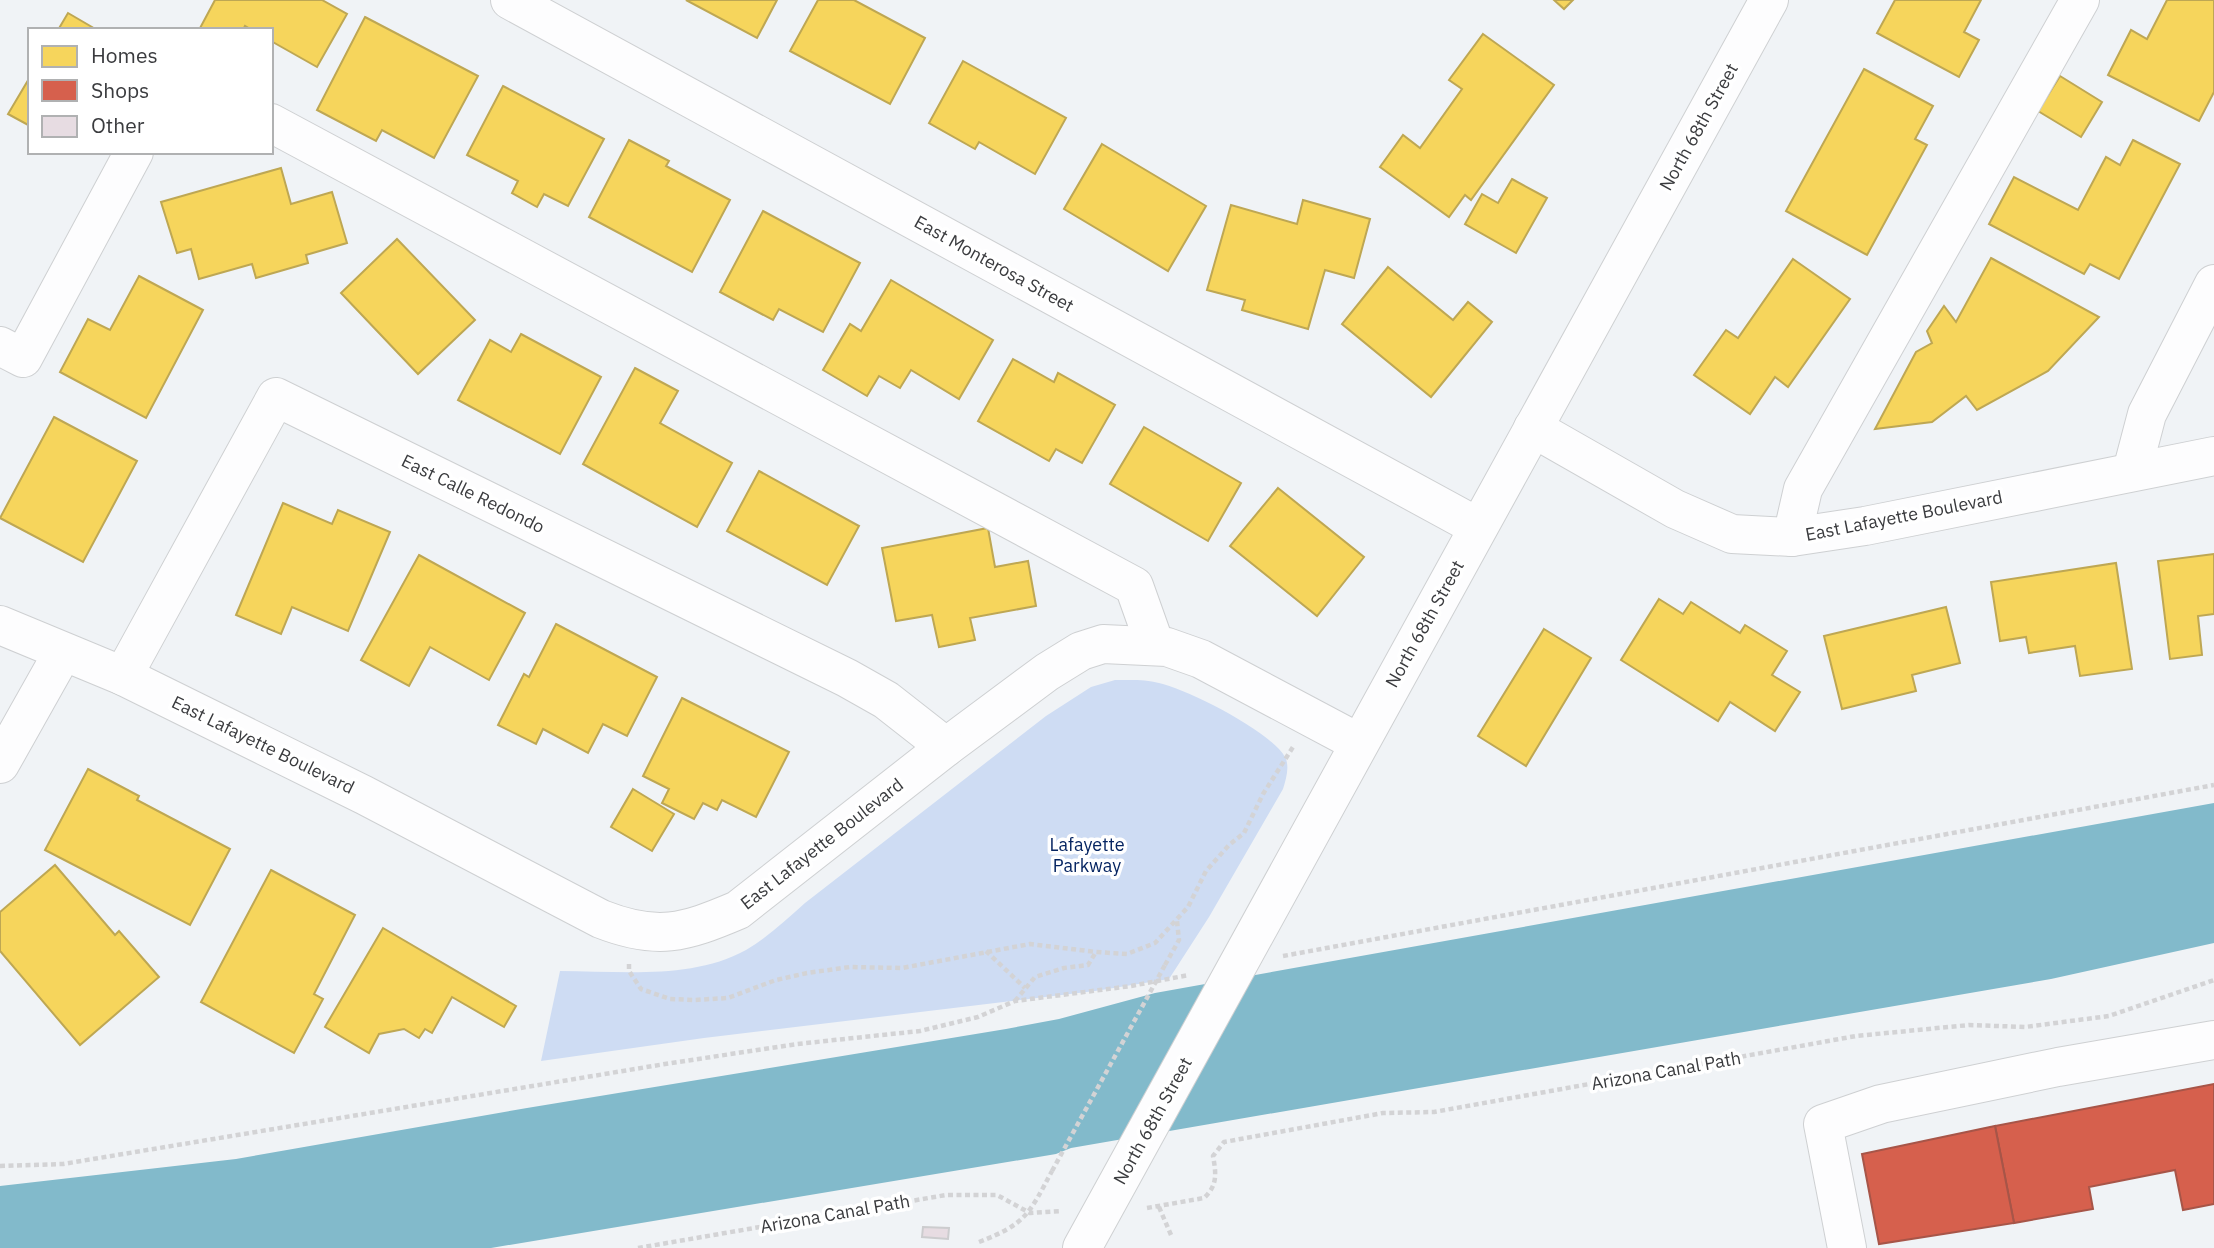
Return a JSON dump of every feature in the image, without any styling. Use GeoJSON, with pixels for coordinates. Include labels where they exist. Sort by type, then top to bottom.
{"type":"FeatureCollection","features":[{"type":"Feature","properties":{"kind":"street","name":"East Monterosa Street"},"geometry":{"type":"LineString","coordinates":[[510,0],[1478,527]]}},
{"type":"Feature","properties":{"kind":"street","name":"North 68th Street"},"geometry":{"type":"LineString","coordinates":[[1082,1248],[1769,0]]}},
{"type":"Feature","properties":{"kind":"street"},"geometry":{"type":"LineString","coordinates":[[1792,537],[1803,489],[2080,0]]}},
{"type":"Feature","properties":{"kind":"street"},"geometry":{"type":"LineString","coordinates":[[273,124],[1134,586],[1155,645]]}},
{"type":"Feature","properties":{"kind":"street"},"geometry":{"type":"LineString","coordinates":[[0,346],[23,358],[133,154]]}},
{"type":"Feature","properties":{"kind":"street"},"geometry":{"type":"LineString","coordinates":[[2132,471],[2147,414],[2214,284]]}},
{"type":"Feature","properties":{"kind":"street","name":"East Calle Redondo"},"geometry":{"type":"LineString","coordinates":[[123,676],[276,397],[847,678],[887,700],[946,747]]}},
{"type":"Feature","properties":{"kind":"street","name":"East Lafayette Boulevard"},"geometry":{"type":"LineString","coordinates":[[1533,428],[1675,509],[1732,534],[1792,537],[1865,526],[2214,456]]}},
{"type":"Feature","properties":{"kind":"street","name":"East Lafayette Boulevard"},"geometry":{"type":"LineString","coordinates":[[0,625],[123,676],[364,795],[601,919],[626,929],[657,934],[699,927],[738,910],[1047,671],[1081,651],[1103,644],[1155,645],[1200,659],[1359,743]]}},
{"type":"Feature","properties":{"kind":"street"},"geometry":{"type":"LineString","coordinates":[[0,764],[63,652]]}},
{"type":"Feature","properties":{"kind":"street"},"geometry":{"type":"LineString","coordinates":[[1847,1248],[1823,1124],[1881,1104],[2058,1067],[2214,1040]]}},
{"type":"Feature","properties":{"kind":"path"},"geometry":{"type":"LineString","coordinates":[[626,929],[629,971],[641,989],[670,999],[728,998],[807,972],[850,967],[902,968],[946,961],[985,950],[1030,944],[1127,954],[1155,943],[1188,907],[1206,871],[1229,845],[1244,833],[1263,794],[1312,717]]}},
{"type":"Feature","properties":{"kind":"path"},"geometry":{"type":"LineString","coordinates":[[1281,956],[2214,785]]}},
{"type":"Feature","properties":{"kind":"path"},"geometry":{"type":"LineString","coordinates":[[979,1242],[1007,1231],[1030,1213],[1179,940],[1177,920]]}},
{"type":"Feature","properties":{"kind":"path"},"geometry":{"type":"LineString","coordinates":[[985,950],[1026,989]]}},
{"type":"Feature","properties":{"kind":"path"},"geometry":{"type":"LineString","coordinates":[[1015,1001],[1035,977],[1064,968],[1088,965],[1096,952]]}},
{"type":"Feature","properties":{"kind":"path"},"geometry":{"type":"LineString","coordinates":[[0,1166],[63,1164],[678,1062],[797,1044],[920,1031],[978,1017],[1015,1001],[1169,979]]}},
{"type":"Feature","properties":{"kind":"path","name":"Arizona Canal Path"},"geometry":{"type":"LineString","coordinates":[[1171,1235],[1159,1207],[1204,1198],[1211,1191],[1217,1177],[1213,1156],[1224,1142],[1383,1112],[1434,1112],[1856,1036],[1969,1025],[2025,1027],[2109,1016],[2214,979]]}},
{"type":"Feature","properties":{"kind":"path","name":"Arizona Canal Path"},"geometry":{"type":"LineString","coordinates":[[638,1248],[946,1195],[997,1195],[1030,1213]]}},
{"type":"Feature","properties":{"kind":"green space","name":"Lafayette Parkway"},"geometry":{"type":"Polygon","coordinates":[[[1115,680],[1154,682],[1207,702],[1263,735],[1285,757],[1287,764],[1283,789],[1209,917],[1169,979],[1095,991],[704,1038],[541,1061],[560,971],[679,970],[725,960],[746,950],[1046,716],[1091,687],[1115,680]]]}},
{"type":"Feature","properties":{"kind":"shaded area"},"geometry":{"type":"Polygon","coordinates":[[[2214,803],[2214,943],[2051,979],[1071,1148],[1056,1154],[491,1248],[0,1248],[0,1186],[236,1159],[1006,1029],[1059,1019],[1155,993],[2214,803]]]}},
{"type":"Feature","properties":{"kind":"building: Homes"},"geometry":{"type":"Polygon","coordinates":[[[215,0],[322,0],[347,14],[317,67],[273,42],[273,28],[200,28],[215,0]]]}},
{"type":"Feature","properties":{"kind":"building: Homes"},"geometry":{"type":"Polygon","coordinates":[[[686,0],[777,0],[757,38],[686,0]]]}},
{"type":"Feature","properties":{"kind":"building: Homes"},"geometry":{"type":"Polygon","coordinates":[[[818,0],[854,0],[925,38],[890,104],[790,51],[818,0]]]}},
{"type":"Feature","properties":{"kind":"building: Homes"},"geometry":{"type":"Polygon","coordinates":[[[1554,0],[1573,0],[1564,9],[1554,0]]]}},
{"type":"Feature","properties":{"kind":"building: Homes"},"geometry":{"type":"Polygon","coordinates":[[[1895,0],[1981,0],[1964,32],[1979,40],[1959,77],[1877,33],[1895,0]]]}},
{"type":"Feature","properties":{"kind":"building: Homes"},"geometry":{"type":"Polygon","coordinates":[[[2167,0],[2214,0],[2214,92],[2199,121],[2108,75],[2131,30],[2147,39],[2167,0]]]}},
{"type":"Feature","properties":{"kind":"building: Homes"},"geometry":{"type":"Polygon","coordinates":[[[68,13],[94,28],[59,28],[68,13]]]}},
{"type":"Feature","properties":{"kind":"building: Homes"},"geometry":{"type":"Polygon","coordinates":[[[365,17],[478,76],[434,158],[382,130],[376,141],[317,110],[365,17]]]}},
{"type":"Feature","properties":{"kind":"building: Homes"},"geometry":{"type":"Polygon","coordinates":[[[1483,34],[1554,85],[1471,200],[1465,195],[1449,217],[1380,167],[1403,135],[1420,148],[1462,89],[1449,80],[1483,34]]]}},
{"type":"Feature","properties":{"kind":"building: Homes"},"geometry":{"type":"Polygon","coordinates":[[[963,61],[1066,118],[1035,174],[979,142],[975,149],[929,123],[963,61]]]}},
{"type":"Feature","properties":{"kind":"building: Homes"},"geometry":{"type":"Polygon","coordinates":[[[1864,69],[1933,106],[1915,139],[1927,145],[1867,255],[1786,211],[1864,69]]]}},
{"type":"Feature","properties":{"kind":"building: Homes"},"geometry":{"type":"Polygon","coordinates":[[[2060,76],[2102,102],[2081,137],[2038,111],[2060,76]]]}},
{"type":"Feature","properties":{"kind":"building: Homes"},"geometry":{"type":"Polygon","coordinates":[[[28,80],[28,125],[8,114],[28,80]]]}},
{"type":"Feature","properties":{"kind":"building: Homes"},"geometry":{"type":"Polygon","coordinates":[[[503,86],[604,139],[568,206],[544,194],[537,207],[512,193],[518,181],[467,155],[503,86]]]}},
{"type":"Feature","properties":{"kind":"building: Homes"},"geometry":{"type":"Polygon","coordinates":[[[629,140],[669,161],[666,166],[730,200],[692,272],[589,217],[629,140]]]}},
{"type":"Feature","properties":{"kind":"building: Homes"},"geometry":{"type":"Polygon","coordinates":[[[2133,140],[2180,164],[2119,279],[2090,264],[2084,274],[1989,224],[2014,177],[2078,210],[2106,157],[2120,165],[2133,140]]]}},
{"type":"Feature","properties":{"kind":"building: Homes"},"geometry":{"type":"Polygon","coordinates":[[[1102,144],[1206,206],[1168,271],[1064,209],[1102,144]]]}},
{"type":"Feature","properties":{"kind":"building: Homes"},"geometry":{"type":"Polygon","coordinates":[[[281,168],[291,204],[332,192],[347,243],[306,255],[308,263],[256,278],[252,264],[199,279],[191,249],[177,253],[161,202],[281,168]]]}},
{"type":"Feature","properties":{"kind":"building: Homes"},"geometry":{"type":"Polygon","coordinates":[[[1512,179],[1547,198],[1516,253],[1465,224],[1482,194],[1498,203],[1512,179]]]}},
{"type":"Feature","properties":{"kind":"building: Homes"},"geometry":{"type":"Polygon","coordinates":[[[1303,200],[1370,219],[1354,278],[1325,270],[1308,329],[1242,310],[1245,300],[1207,290],[1231,205],[1297,224],[1303,200]]]}},
{"type":"Feature","properties":{"kind":"building: Homes"},"geometry":{"type":"Polygon","coordinates":[[[763,211],[860,263],[823,332],[779,309],[773,320],[720,292],[763,211]]]}},
{"type":"Feature","properties":{"kind":"building: Homes"},"geometry":{"type":"Polygon","coordinates":[[[397,239],[475,320],[418,374],[341,293],[397,239]]]}},
{"type":"Feature","properties":{"kind":"building: Homes"},"geometry":{"type":"Polygon","coordinates":[[[1991,258],[2099,317],[2048,371],[1977,410],[1966,396],[1932,422],[1875,429],[1916,352],[1932,343],[1927,331],[1944,306],[1956,322],[1991,258]]]}},
{"type":"Feature","properties":{"kind":"building: Homes"},"geometry":{"type":"Polygon","coordinates":[[[1793,259],[1850,299],[1788,387],[1775,377],[1750,414],[1694,375],[1726,330],[1738,338],[1793,259]]]}},
{"type":"Feature","properties":{"kind":"building: Homes"},"geometry":{"type":"Polygon","coordinates":[[[1388,267],[1453,320],[1468,302],[1492,322],[1431,397],[1342,324],[1388,267]]]}},
{"type":"Feature","properties":{"kind":"building: Homes"},"geometry":{"type":"Polygon","coordinates":[[[139,276],[203,310],[146,418],[60,372],[88,319],[110,330],[139,276]]]}},
{"type":"Feature","properties":{"kind":"building: Homes"},"geometry":{"type":"Polygon","coordinates":[[[891,280],[993,340],[959,399],[911,370],[900,388],[879,376],[867,396],[823,370],[850,324],[861,331],[891,280]]]}},
{"type":"Feature","properties":{"kind":"building: Homes"},"geometry":{"type":"Polygon","coordinates":[[[521,334],[601,377],[560,454],[458,400],[490,340],[511,352],[521,334]]]}},
{"type":"Feature","properties":{"kind":"building: Homes"},"geometry":{"type":"Polygon","coordinates":[[[1013,359],[1054,382],[1058,373],[1115,405],[1082,463],[1056,449],[1049,461],[978,421],[1013,359]]]}},
{"type":"Feature","properties":{"kind":"building: Homes"},"geometry":{"type":"Polygon","coordinates":[[[635,368],[678,391],[660,423],[732,463],[697,527],[583,464],[635,368]]]}},
{"type":"Feature","properties":{"kind":"building: Homes"},"geometry":{"type":"Polygon","coordinates":[[[54,417],[137,461],[83,562],[0,518],[54,417]]]}},
{"type":"Feature","properties":{"kind":"building: Homes"},"geometry":{"type":"Polygon","coordinates":[[[1144,427],[1241,483],[1208,541],[1110,484],[1144,427]]]}},
{"type":"Feature","properties":{"kind":"building: Homes"},"geometry":{"type":"Polygon","coordinates":[[[759,471],[859,526],[827,585],[727,531],[759,471]]]}},
{"type":"Feature","properties":{"kind":"building: Homes"},"geometry":{"type":"Polygon","coordinates":[[[1278,488],[1364,557],[1317,616],[1230,546],[1278,488]]]}},
{"type":"Feature","properties":{"kind":"building: Homes"},"geometry":{"type":"Polygon","coordinates":[[[283,503],[332,524],[338,510],[390,532],[348,631],[292,607],[281,634],[236,615],[283,503]]]}},
{"type":"Feature","properties":{"kind":"building: Homes"},"geometry":{"type":"Polygon","coordinates":[[[988,528],[995,567],[1028,561],[1036,606],[970,618],[975,640],[939,647],[932,615],[896,621],[882,548],[988,528]]]}},
{"type":"Feature","properties":{"kind":"building: Homes"},"geometry":{"type":"Polygon","coordinates":[[[2214,554],[2214,614],[2198,616],[2202,655],[2170,659],[2158,561],[2214,554]]]}},
{"type":"Feature","properties":{"kind":"building: Homes"},"geometry":{"type":"Polygon","coordinates":[[[419,555],[525,613],[489,680],[430,647],[409,686],[361,660],[419,555]]]}},
{"type":"Feature","properties":{"kind":"building: Homes"},"geometry":{"type":"Polygon","coordinates":[[[2116,563],[2132,669],[2080,676],[2075,646],[2029,653],[2026,637],[2000,641],[1991,582],[2116,563]]]}},
{"type":"Feature","properties":{"kind":"building: Homes"},"geometry":{"type":"Polygon","coordinates":[[[1659,599],[1683,614],[1691,602],[1740,633],[1745,625],[1787,651],[1772,675],[1800,692],[1775,731],[1730,702],[1718,721],[1621,660],[1659,599]]]}},
{"type":"Feature","properties":{"kind":"building: Homes"},"geometry":{"type":"Polygon","coordinates":[[[1946,607],[1960,663],[1912,675],[1916,691],[1842,709],[1824,636],[1946,607]]]}},
{"type":"Feature","properties":{"kind":"building: Homes"},"geometry":{"type":"Polygon","coordinates":[[[556,624],[657,677],[627,736],[603,724],[588,753],[543,729],[536,744],[498,725],[524,674],[529,677],[556,624]]]}},
{"type":"Feature","properties":{"kind":"building: Homes"},"geometry":{"type":"Polygon","coordinates":[[[1544,629],[1591,658],[1526,766],[1478,736],[1544,629]]]}},
{"type":"Feature","properties":{"kind":"building: Homes"},"geometry":{"type":"Polygon","coordinates":[[[682,698],[789,752],[756,817],[722,800],[717,810],[703,803],[694,819],[662,803],[669,789],[643,776],[682,698]]]}},
{"type":"Feature","properties":{"kind":"building: Homes"},"geometry":{"type":"Polygon","coordinates":[[[88,769],[139,796],[137,800],[230,849],[190,925],[45,850],[88,769]]]}},
{"type":"Feature","properties":{"kind":"building: Homes"},"geometry":{"type":"Polygon","coordinates":[[[633,789],[674,814],[652,851],[611,827],[633,789]]]}},
{"type":"Feature","properties":{"kind":"building: Homes"},"geometry":{"type":"Polygon","coordinates":[[[55,865],[115,935],[119,931],[159,977],[80,1045],[0,951],[0,912],[55,865]]]}},
{"type":"Feature","properties":{"kind":"building: Homes"},"geometry":{"type":"Polygon","coordinates":[[[271,870],[355,915],[314,994],[323,999],[294,1053],[201,1002],[271,870]]]}},
{"type":"Feature","properties":{"kind":"building: Homes"},"geometry":{"type":"Polygon","coordinates":[[[383,928],[516,1006],[504,1027],[452,997],[432,1033],[425,1029],[419,1038],[404,1029],[379,1034],[369,1053],[325,1027],[383,928]]]}},
{"type":"Feature","properties":{"kind":"building: Shops"},"geometry":{"type":"Polygon","coordinates":[[[2214,1084],[2214,1204],[2183,1210],[2175,1170],[2089,1187],[2093,1209],[2014,1223],[1995,1126],[2214,1084]]]}},
{"type":"Feature","properties":{"kind":"building: Shops"},"geometry":{"type":"Polygon","coordinates":[[[1995,1126],[2014,1223],[1879,1244],[1862,1154],[1995,1126]]]}},
{"type":"Feature","properties":{"kind":"building: Other"},"geometry":{"type":"Polygon","coordinates":[[[923,1227],[949,1228],[948,1239],[922,1237],[923,1227]]]}}]}
